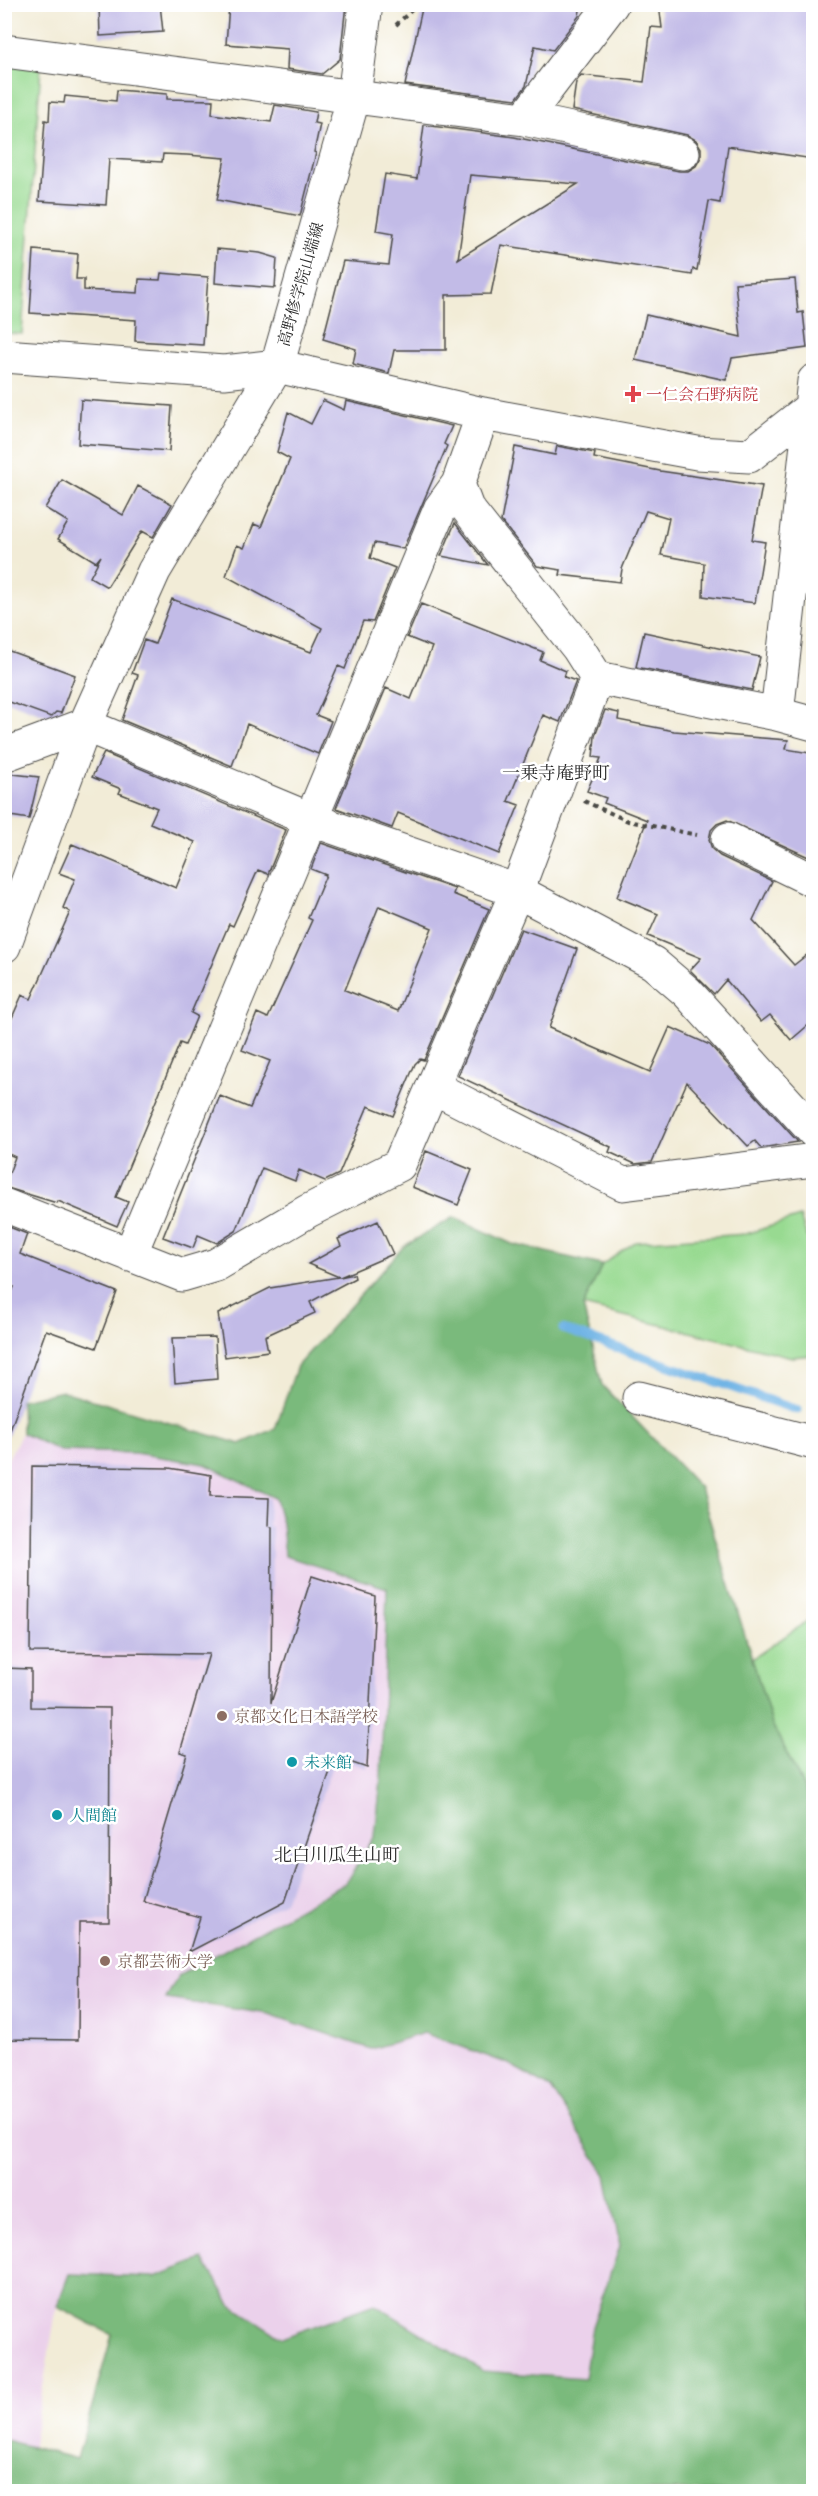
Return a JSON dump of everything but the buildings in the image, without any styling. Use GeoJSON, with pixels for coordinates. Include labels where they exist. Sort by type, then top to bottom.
{"type":"FeatureCollection","features":[{"type":"Feature","properties":{"kind":"street","name":"高野修学院山端線"},"geometry":{"type":"LineString","coordinates":[[4,356],[224,372],[277,366],[354,96],[366,4]]}},
{"type":"Feature","properties":{"kind":"street"},"geometry":{"type":"LineString","coordinates":[[524,119],[612,4]]}},
{"type":"Feature","properties":{"kind":"street"},"geometry":{"type":"LineString","coordinates":[[4,51],[524,119],[683,153]]}},
{"type":"Feature","properties":{"kind":"street"},"geometry":{"type":"LineString","coordinates":[[4,946],[85,725],[154,571],[277,366],[483,414],[697,453],[749,456],[812,400]]}},
{"type":"Feature","properties":{"kind":"street"},"geometry":{"type":"LineString","coordinates":[[777,714],[812,400]]}},
{"type":"Feature","properties":{"kind":"street"},"geometry":{"type":"LineString","coordinates":[[130,1255],[440,509],[458,484],[483,414]]}},
{"type":"Feature","properties":{"kind":"street"},"geometry":{"type":"LineString","coordinates":[[458,484],[467,508],[578,648],[597,678],[777,714],[813,724]]}},
{"type":"Feature","properties":{"kind":"street"},"geometry":{"type":"LineString","coordinates":[[4,1205],[182,1275],[216,1265],[308,1211],[399,1165],[517,891],[597,678]]}},
{"type":"Feature","properties":{"kind":"street"},"geometry":{"type":"LineString","coordinates":[[4,755],[85,725],[312,820],[517,891],[653,963],[687,992],[813,1132]]}},
{"type":"Feature","properties":{"kind":"street"},"geometry":{"type":"LineString","coordinates":[[728,839],[813,881]]}},
{"type":"Feature","properties":{"kind":"street"},"geometry":{"type":"LineString","coordinates":[[433,1087],[623,1184],[813,1160]]}},
{"type":"Feature","properties":{"kind":"street"},"geometry":{"type":"LineString","coordinates":[[639,1398],[813,1443]]}},
{"type":"Feature","properties":{"kind":"path"},"geometry":{"type":"LineString","coordinates":[[556,789],[628,821],[728,839]]}},
{"type":"Feature","properties":{"kind":"shaded area","name":"京都芸術大学"},"geometry":{"type":"Polygon","coordinates":[[[22,1433],[60,1451],[135,1453],[205,1464],[275,1498],[282,1523],[285,1556],[387,1588],[381,1780],[375,1836],[346,1883],[178,1976],[211,2007],[269,2014],[371,2049],[424,2033],[509,2064],[551,2088],[606,2175],[620,2246],[592,2327],[584,2379],[482,2371],[374,2304],[282,2338],[231,2305],[202,2259],[155,2277],[69,2274],[57,2306],[25,2491],[5,2491],[4,1466],[22,1433]]]}},
{"type":"Feature","properties":{"kind":"green space"},"geometry":{"type":"Polygon","coordinates":[[[4,62],[41,66],[22,334],[5,333],[4,62]]]}},
{"type":"Feature","properties":{"kind":"green space"},"geometry":{"type":"Polygon","coordinates":[[[454,1217],[512,1244],[602,1265],[583,1306],[602,1385],[700,1488],[772,1724],[813,1806],[813,2491],[5,2491],[5,2440],[77,2459],[112,2335],[57,2306],[69,2274],[155,2277],[203,2259],[231,2305],[282,2338],[374,2304],[482,2371],[584,2379],[592,2327],[620,2246],[606,2175],[551,2088],[509,2064],[424,2033],[371,2049],[269,2014],[166,1999],[178,1976],[346,1883],[375,1836],[381,1780],[387,1588],[285,1556],[282,1523],[275,1498],[205,1464],[135,1453],[60,1451],[22,1433],[21,1400],[63,1391],[240,1444],[275,1429],[297,1366],[404,1246],[454,1217]]]}},
{"type":"Feature","properties":{"kind":"green space"},"geometry":{"type":"Polygon","coordinates":[[[800,1217],[813,1253],[813,1355],[792,1357],[583,1306],[602,1265],[635,1242],[746,1234],[800,1217]]]}},
{"type":"Feature","properties":{"kind":"green space"},"geometry":{"type":"Polygon","coordinates":[[[813,1617],[813,1806],[772,1724],[752,1659],[813,1617]]]}},
{"type":"Feature","properties":{"kind":"waterway"},"geometry":{"type":"LineString","coordinates":[[563,1329],[797,1410]]}},
{"type":"Feature","properties":{"kind":"place","name":"一仁会石野病院"},"geometry":{"type":"Point","coordinates":[633,394]}},
{"type":"Feature","properties":{"kind":"place","name":"京都文化日本語学校"},"geometry":{"type":"Point","coordinates":[222,1716]}},
{"type":"Feature","properties":{"kind":"place","name":"未来館"},"geometry":{"type":"Point","coordinates":[292,1762]}},
{"type":"Feature","properties":{"kind":"place","name":"人間館"},"geometry":{"type":"Point","coordinates":[57,1815]}},
{"type":"Feature","properties":{"kind":"place","name":"京都芸術大学"},"geometry":{"type":"Point","coordinates":[105,1961]}},
{"type":"Feature","properties":{"kind":"district","name":"一乗寺庵野町"},"geometry":{"type":"Point","coordinates":[556,773]}},
{"type":"Feature","properties":{"kind":"district","name":"北白川瓜生山町"},"geometry":{"type":"Point","coordinates":[337,1855]}}]}
